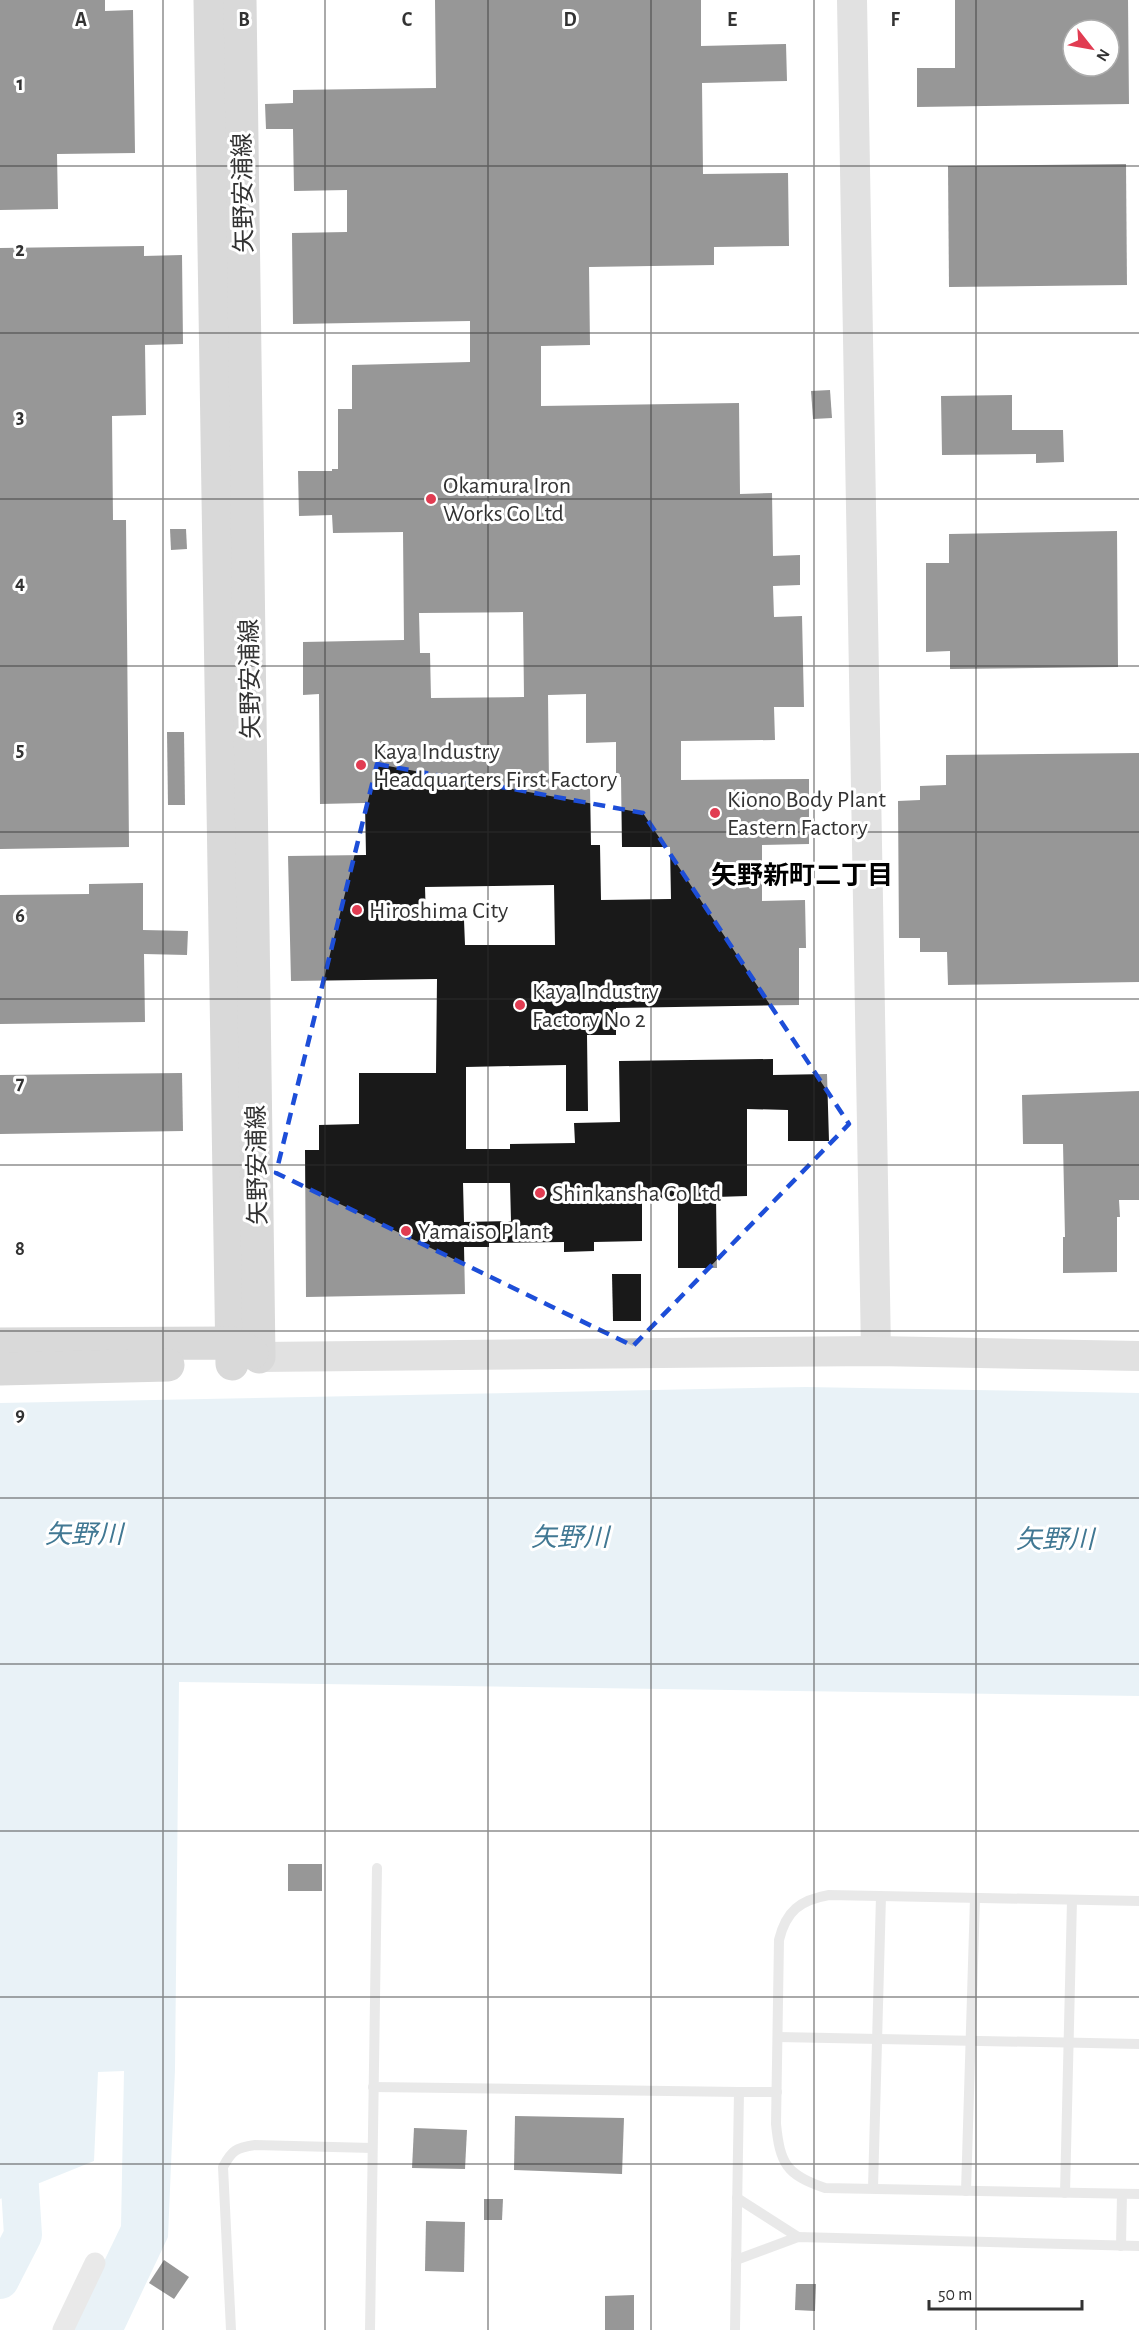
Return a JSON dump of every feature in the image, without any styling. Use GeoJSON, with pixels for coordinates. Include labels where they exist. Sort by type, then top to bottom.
{"type":"FeatureCollection","features":[{"type":"Feature","properties":{"kind":"main road","name":"矢野安浦線"},"geometry":{"type":"LineString","coordinates":[[210,0],[241,1355]]}},
{"type":"Feature","properties":{"kind":"main road","name":"矢野安浦線"},"geometry":{"type":"LineString","coordinates":[[240,0],[241,1355]]}},
{"type":"Feature","properties":{"kind":"main road"},"geometry":{"type":"LineString","coordinates":[[0,1344],[241,1355]]}},
{"type":"Feature","properties":{"kind":"main road"},"geometry":{"type":"LineString","coordinates":[[0,1369],[241,1355]]}},
{"type":"Feature","properties":{"kind":"street"},"geometry":{"type":"LineString","coordinates":[[852,0],[876,1351]]}},
{"type":"Feature","properties":{"kind":"street"},"geometry":{"type":"LineString","coordinates":[[241,1355],[876,1351],[1139,1356]]}},
{"type":"Feature","properties":{"kind":"street"},"geometry":{"type":"LineString","coordinates":[[63,2330],[95,2263]]}},
{"type":"Feature","properties":{"kind":"lane"},"geometry":{"type":"LineString","coordinates":[[370,2330],[377,1868]]}},
{"type":"Feature","properties":{"kind":"lane"},"geometry":{"type":"LineString","coordinates":[[1139,1901],[829,1895],[811,1898],[795,1909],[783,1924],[779,1940],[777,2092],[779,2150],[789,2170],[807,2182],[825,2187],[1139,2194]]}},
{"type":"Feature","properties":{"kind":"lane"},"geometry":{"type":"LineString","coordinates":[[873,2188],[881,1896]]}},
{"type":"Feature","properties":{"kind":"lane"},"geometry":{"type":"LineString","coordinates":[[966,2191],[975,1898]]}},
{"type":"Feature","properties":{"kind":"lane"},"geometry":{"type":"LineString","coordinates":[[1065,2193],[1072,1900]]}},
{"type":"Feature","properties":{"kind":"lane"},"geometry":{"type":"LineString","coordinates":[[778,2037],[1139,2044]]}},
{"type":"Feature","properties":{"kind":"lane"},"geometry":{"type":"LineString","coordinates":[[374,2087],[777,2092]]}},
{"type":"Feature","properties":{"kind":"lane"},"geometry":{"type":"LineString","coordinates":[[735,2330],[739,2092]]}},
{"type":"Feature","properties":{"kind":"lane"},"geometry":{"type":"LineString","coordinates":[[231,2330],[223,2167],[230,2154],[240,2147],[255,2145],[372,2148]]}},
{"type":"Feature","properties":{"kind":"lane"},"geometry":{"type":"LineString","coordinates":[[1120,2246],[1122,2194]]}},
{"type":"Feature","properties":{"kind":"lane"},"geometry":{"type":"LineString","coordinates":[[737,2198],[798,2237]]}},
{"type":"Feature","properties":{"kind":"lane"},"geometry":{"type":"LineString","coordinates":[[736,2260],[798,2237],[1139,2246]]}},
{"type":"Feature","properties":{"kind":"highlighted area"},"geometry":{"type":"Polygon","coordinates":[[[377,764],[643,813],[849,1124],[633,1346],[276,1173],[377,764]]]}},
{"type":"Feature","properties":{"kind":"water"},"geometry":{"type":"Polygon","coordinates":[[[806,1387],[1139,1393],[1139,1696],[179,1682],[175,2070],[168,2237],[124,2330],[71,2330],[121,2226],[124,2071],[98,2072],[94,2161],[0,2199],[0,1403],[806,1387]]]}},
{"type":"Feature","properties":{"kind":"building"},"geometry":{"type":"Polygon","coordinates":[[[0,0],[105,0],[105,11],[133,10],[135,153],[57,154],[58,209],[0,210],[0,0]]]}},
{"type":"Feature","properties":{"kind":"building"},"geometry":{"type":"Polygon","coordinates":[[[435,0],[701,0],[701,46],[786,44],[787,81],[702,83],[703,174],[788,173],[789,246],[714,247],[714,265],[589,267],[590,345],[541,346],[541,406],[739,403],[740,494],[772,493],[773,556],[800,555],[800,585],[773,586],[774,617],[802,616],[804,707],[774,707],[775,740],[681,741],[681,780],[809,779],[809,844],[762,845],[762,901],[805,900],[806,948],[799,948],[799,1005],[616,1008],[616,1035],[587,1035],[588,1111],[566,1111],[566,1065],[466,1067],[466,1149],[510,1149],[510,1144],[575,1143],[574,1123],[620,1122],[619,1061],[773,1059],[773,1075],[827,1074],[829,1141],[788,1141],[788,1110],[747,1109],[747,1196],[716,1197],[717,1268],[678,1268],[678,1198],[642,1199],[642,1241],[594,1242],[594,1251],[564,1252],[564,1242],[489,1243],[489,1247],[464,1247],[465,1294],[306,1297],[305,1150],[319,1150],[319,1125],[359,1124],[359,1073],[436,1073],[437,979],[291,981],[288,856],[366,855],[365,803],[320,804],[319,694],[303,695],[303,642],[404,640],[403,532],[333,533],[332,515],[299,516],[298,471],[338,469],[338,409],[352,409],[352,365],[470,362],[470,321],[293,324],[292,233],[347,232],[347,190],[294,191],[293,129],[266,129],[265,104],[293,103],[293,90],[436,88],[435,0]],[[523,612],[419,613],[420,653],[430,653],[431,698],[524,697],[523,612]],[[586,694],[548,695],[549,786],[590,785],[591,845],[600,845],[601,900],[671,899],[670,847],[622,847],[621,777],[616,777],[616,742],[586,743],[586,694]],[[554,885],[425,887],[426,920],[464,920],[465,945],[555,945],[554,885]],[[463,1183],[464,1222],[511,1221],[510,1183],[463,1183]]]}},
{"type":"Feature","properties":{"kind":"building"},"geometry":{"type":"Polygon","coordinates":[[[955,0],[1128,0],[1129,104],[917,107],[917,68],[955,68],[955,0]]]}},
{"type":"Feature","properties":{"kind":"building"},"geometry":{"type":"Polygon","coordinates":[[[1126,164],[1127,285],[949,287],[948,166],[1126,164]]]}},
{"type":"Feature","properties":{"kind":"building"},"geometry":{"type":"Polygon","coordinates":[[[144,246],[144,256],[182,255],[183,344],[145,345],[146,415],[112,416],[113,520],[126,520],[129,847],[0,849],[0,248],[144,246]]]}},
{"type":"Feature","properties":{"kind":"building"},"geometry":{"type":"Polygon","coordinates":[[[830,390],[832,418],[813,419],[811,391],[830,390]]]}},
{"type":"Feature","properties":{"kind":"building"},"geometry":{"type":"Polygon","coordinates":[[[1012,395],[1012,430],[1063,430],[1064,462],[1036,463],[1036,454],[942,455],[941,396],[1012,395]]]}},
{"type":"Feature","properties":{"kind":"building"},"geometry":{"type":"Polygon","coordinates":[[[170,529],[186,529],[187,549],[171,550],[170,529]]]}},
{"type":"Feature","properties":{"kind":"building"},"geometry":{"type":"Polygon","coordinates":[[[1117,531],[1118,667],[950,669],[950,651],[926,652],[926,563],[949,563],[949,534],[1117,531]]]}},
{"type":"Feature","properties":{"kind":"building"},"geometry":{"type":"Polygon","coordinates":[[[167,732],[184,732],[185,805],[168,805],[167,732]]]}},
{"type":"Feature","properties":{"kind":"building"},"geometry":{"type":"Polygon","coordinates":[[[1139,753],[1139,982],[948,985],[947,952],[920,952],[920,938],[899,938],[898,801],[920,800],[920,786],[946,785],[946,755],[1139,753]]]}},
{"type":"Feature","properties":{"kind":"building"},"geometry":{"type":"Polygon","coordinates":[[[143,883],[143,930],[188,931],[187,955],[144,954],[145,1022],[0,1024],[0,895],[89,894],[89,884],[143,883]]]}},
{"type":"Feature","properties":{"kind":"building"},"geometry":{"type":"Polygon","coordinates":[[[182,1073],[183,1131],[0,1134],[0,1075],[182,1073]]]}},
{"type":"Feature","properties":{"kind":"building"},"geometry":{"type":"Polygon","coordinates":[[[1139,1091],[1139,1200],[1119,1200],[1117,1272],[1063,1273],[1063,1237],[1065,1237],[1063,1144],[1023,1144],[1022,1095],[1139,1091]]]}},
{"type":"Feature","properties":{"kind":"building"},"geometry":{"type":"Polygon","coordinates":[[[612,1274],[641,1274],[641,1321],[613,1321],[612,1274]]]}},
{"type":"Feature","properties":{"kind":"building"},"geometry":{"type":"Polygon","coordinates":[[[288,1864],[322,1864],[322,1891],[288,1891],[288,1864]]]}},
{"type":"Feature","properties":{"kind":"building"},"geometry":{"type":"Polygon","coordinates":[[[515,2116],[624,2118],[622,2174],[514,2170],[515,2116]]]}},
{"type":"Feature","properties":{"kind":"building"},"geometry":{"type":"Polygon","coordinates":[[[414,2128],[467,2130],[465,2169],[412,2168],[414,2128]]]}},
{"type":"Feature","properties":{"kind":"building"},"geometry":{"type":"Polygon","coordinates":[[[484,2199],[503,2199],[502,2220],[484,2220],[484,2199]]]}},
{"type":"Feature","properties":{"kind":"building"},"geometry":{"type":"Polygon","coordinates":[[[426,2221],[465,2222],[464,2272],[425,2271],[426,2221]]]}},
{"type":"Feature","properties":{"kind":"building"},"geometry":{"type":"Polygon","coordinates":[[[164,2260],[189,2277],[174,2299],[149,2283],[164,2260]]]}},
{"type":"Feature","properties":{"kind":"building"},"geometry":{"type":"Polygon","coordinates":[[[796,2284],[816,2284],[815,2311],[795,2310],[796,2284]]]}},
{"type":"Feature","properties":{"kind":"building"},"geometry":{"type":"Polygon","coordinates":[[[634,2295],[634,2330],[605,2330],[605,2296],[634,2295]]]}},
{"type":"Feature","properties":{"kind":"waterway","name":"矢野川"},"geometry":{"type":"LineString","coordinates":[[0,2280],[23,2235],[17,2140]]}},
{"type":"Feature","properties":{"kind":"place","name":"Okamura Iron Works Co Ltd"},"geometry":{"type":"Point","coordinates":[431,499]}},
{"type":"Feature","properties":{"kind":"place","name":"Kaya Industry Headquarters First Factory"},"geometry":{"type":"Point","coordinates":[361,765]}},
{"type":"Feature","properties":{"kind":"place","name":"Kiono Body Plant Eastern Factory"},"geometry":{"type":"Point","coordinates":[715,813]}},
{"type":"Feature","properties":{"kind":"place","name":"Hiroshima City"},"geometry":{"type":"Point","coordinates":[357,910]}},
{"type":"Feature","properties":{"kind":"place","name":"Kaya Industry Factory No 2"},"geometry":{"type":"Point","coordinates":[520,1005]}},
{"type":"Feature","properties":{"kind":"place","name":"Shinkansha Co Ltd"},"geometry":{"type":"Point","coordinates":[540,1193]}},
{"type":"Feature","properties":{"kind":"place","name":"Yamaiso Plant"},"geometry":{"type":"Point","coordinates":[406,1231]}},
{"type":"Feature","properties":{"kind":"district","name":"矢野新町二丁目"},"geometry":{"type":"Point","coordinates":[802,875]}}]}
